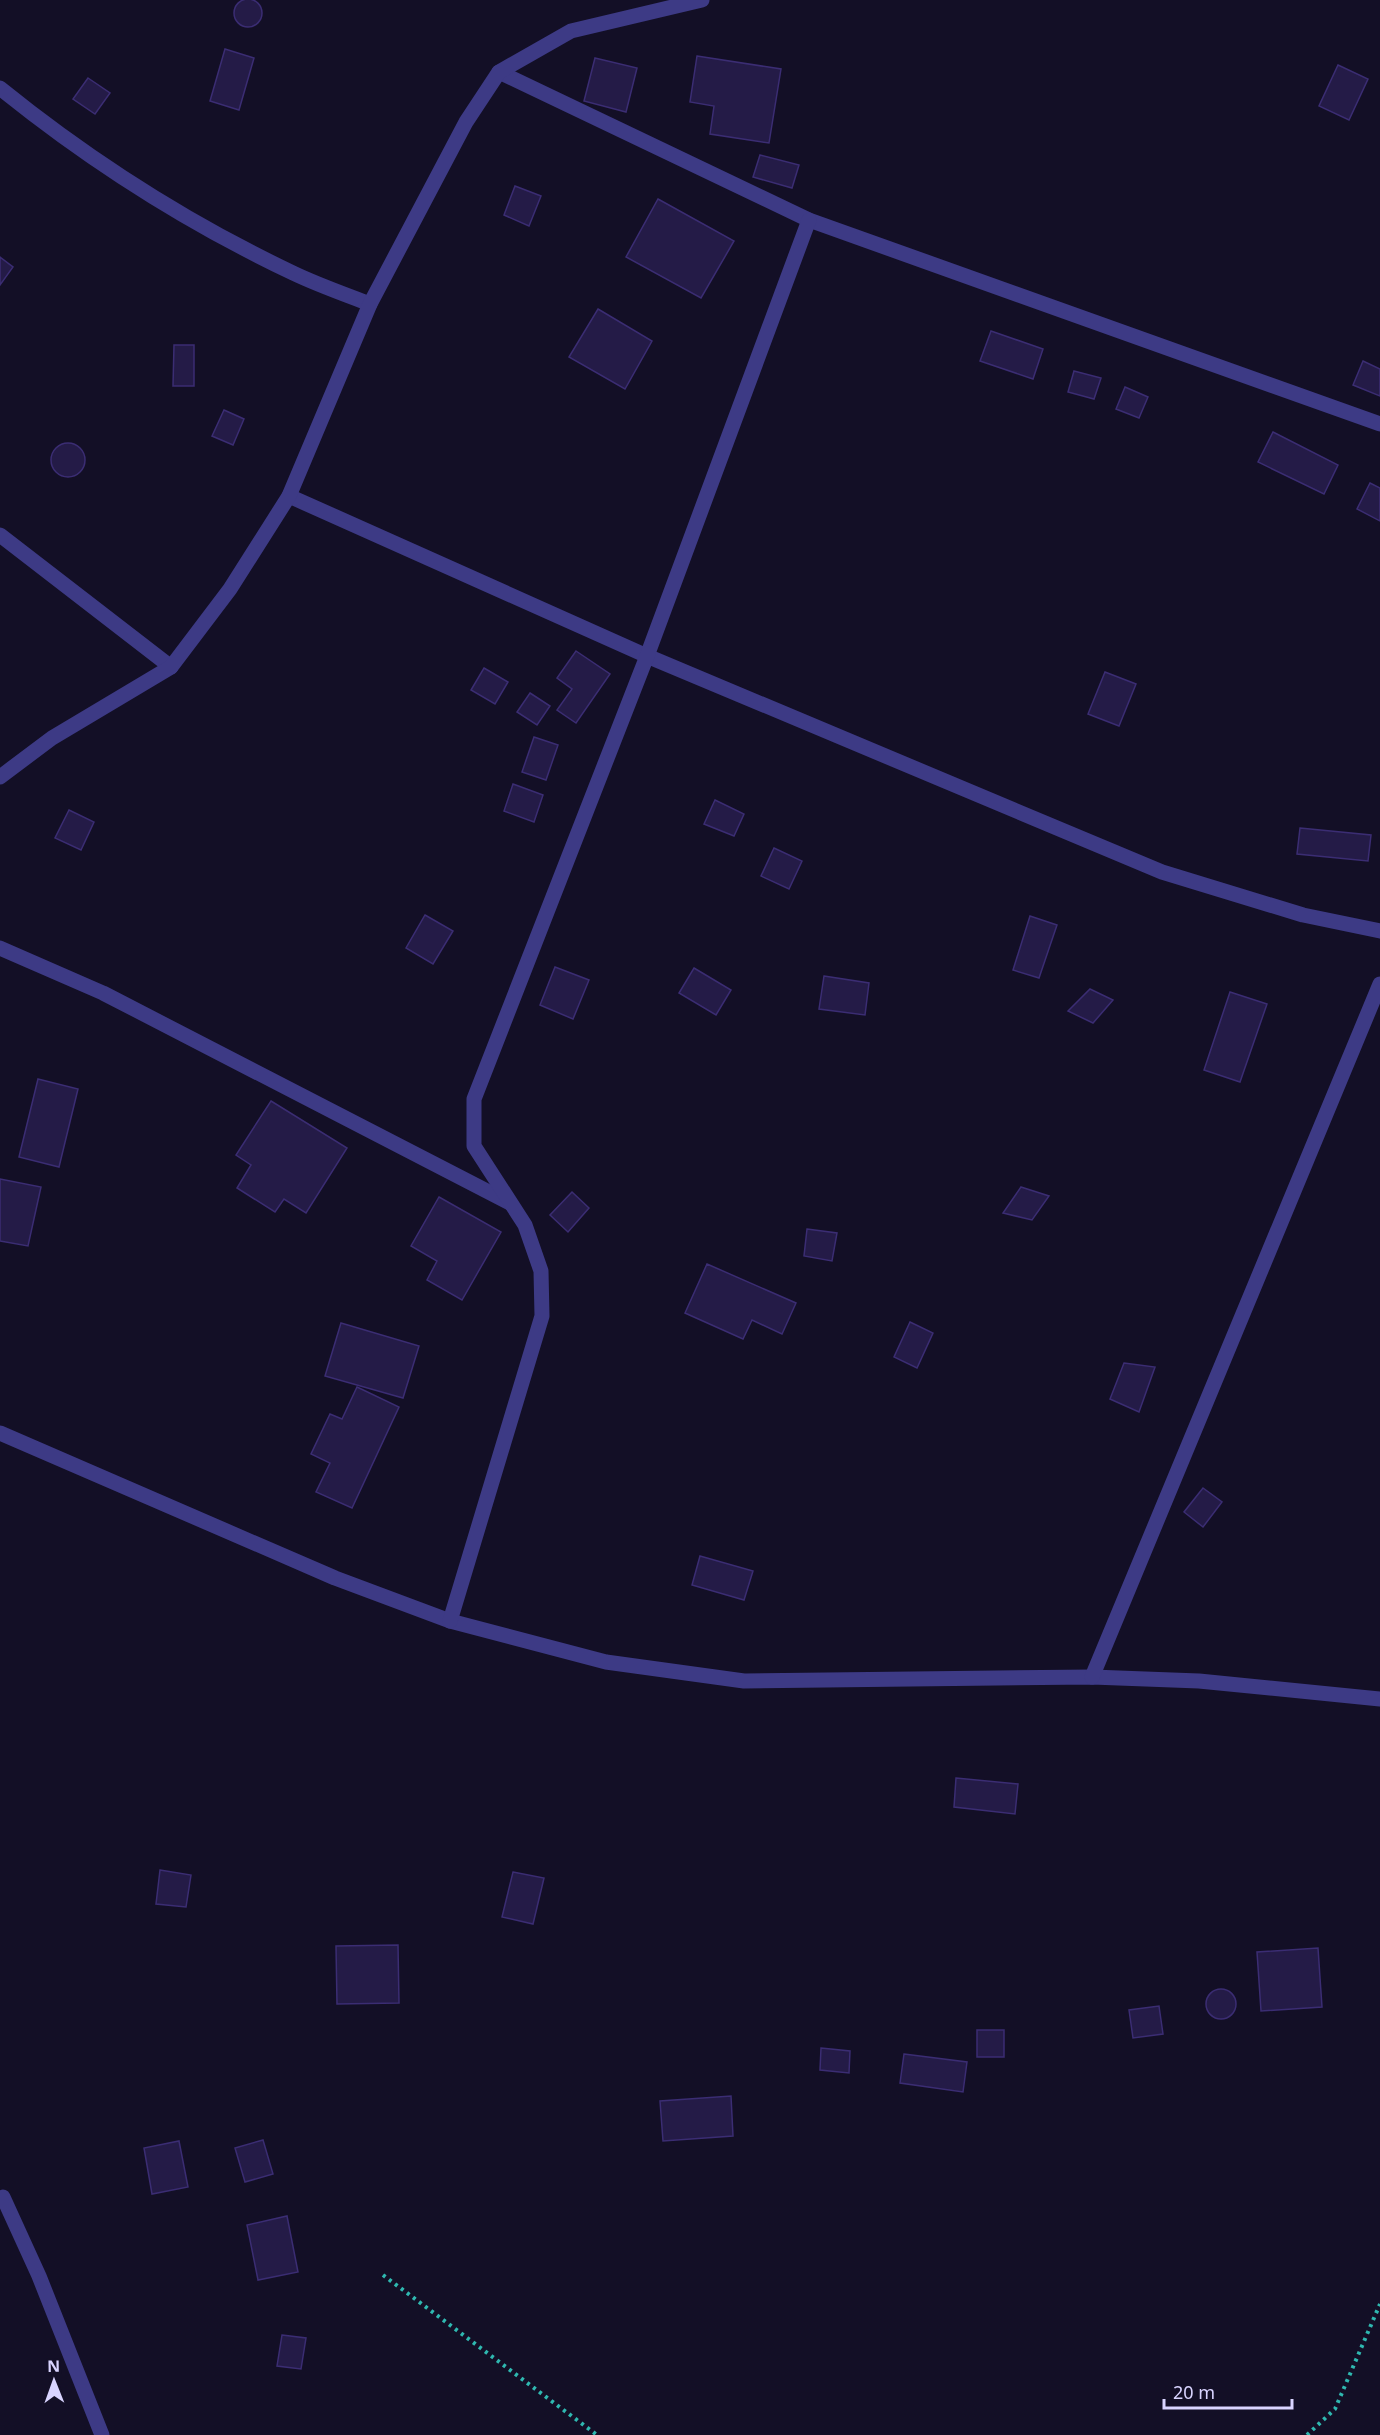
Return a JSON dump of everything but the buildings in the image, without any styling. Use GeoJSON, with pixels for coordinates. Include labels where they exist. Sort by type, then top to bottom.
{"type":"FeatureCollection","features":[{"type":"Feature","properties":{"kind":"street"},"geometry":{"type":"LineString","coordinates":[[0,777],[52,738],[171,667],[230,589],[289,496],[370,304],[466,122],[499,72],[572,31],[702,0]]}},
{"type":"Feature","properties":{"kind":"street"},"geometry":{"type":"LineString","coordinates":[[499,72],[809,220],[1380,424]]}},
{"type":"Feature","properties":{"kind":"street"},"geometry":{"type":"LineString","coordinates":[[0,88],[31,114],[199,224],[294,274],[370,304]]}},
{"type":"Feature","properties":{"kind":"street"},"geometry":{"type":"LineString","coordinates":[[450,1621],[542,1316],[541,1271],[525,1225],[474,1146],[474,1098],[647,656],[809,220]]}},
{"type":"Feature","properties":{"kind":"street"},"geometry":{"type":"LineString","coordinates":[[289,496],[647,656],[1162,872],[1303,915],[1380,931]]}},
{"type":"Feature","properties":{"kind":"street"},"geometry":{"type":"LineString","coordinates":[[0,535],[171,667]]}},
{"type":"Feature","properties":{"kind":"street"},"geometry":{"type":"LineString","coordinates":[[0,948],[103,993],[512,1204]]}},
{"type":"Feature","properties":{"kind":"street"},"geometry":{"type":"LineString","coordinates":[[1092,1677],[1380,984]]}},
{"type":"Feature","properties":{"kind":"street"},"geometry":{"type":"LineString","coordinates":[[0,1433],[335,1578],[450,1621],[606,1662],[744,1681],[1092,1677],[1199,1681],[1380,1699]]}},
{"type":"Feature","properties":{"kind":"street"},"geometry":{"type":"LineString","coordinates":[[1,2194],[39,2276],[102,2435]]}},
{"type":"Feature","properties":{"kind":"path"},"geometry":{"type":"LineString","coordinates":[[383,2275],[597,2435]]}},
{"type":"Feature","properties":{"kind":"path"},"geometry":{"type":"LineString","coordinates":[[1307,2435],[1335,2409],[1380,2304]]}}]}
